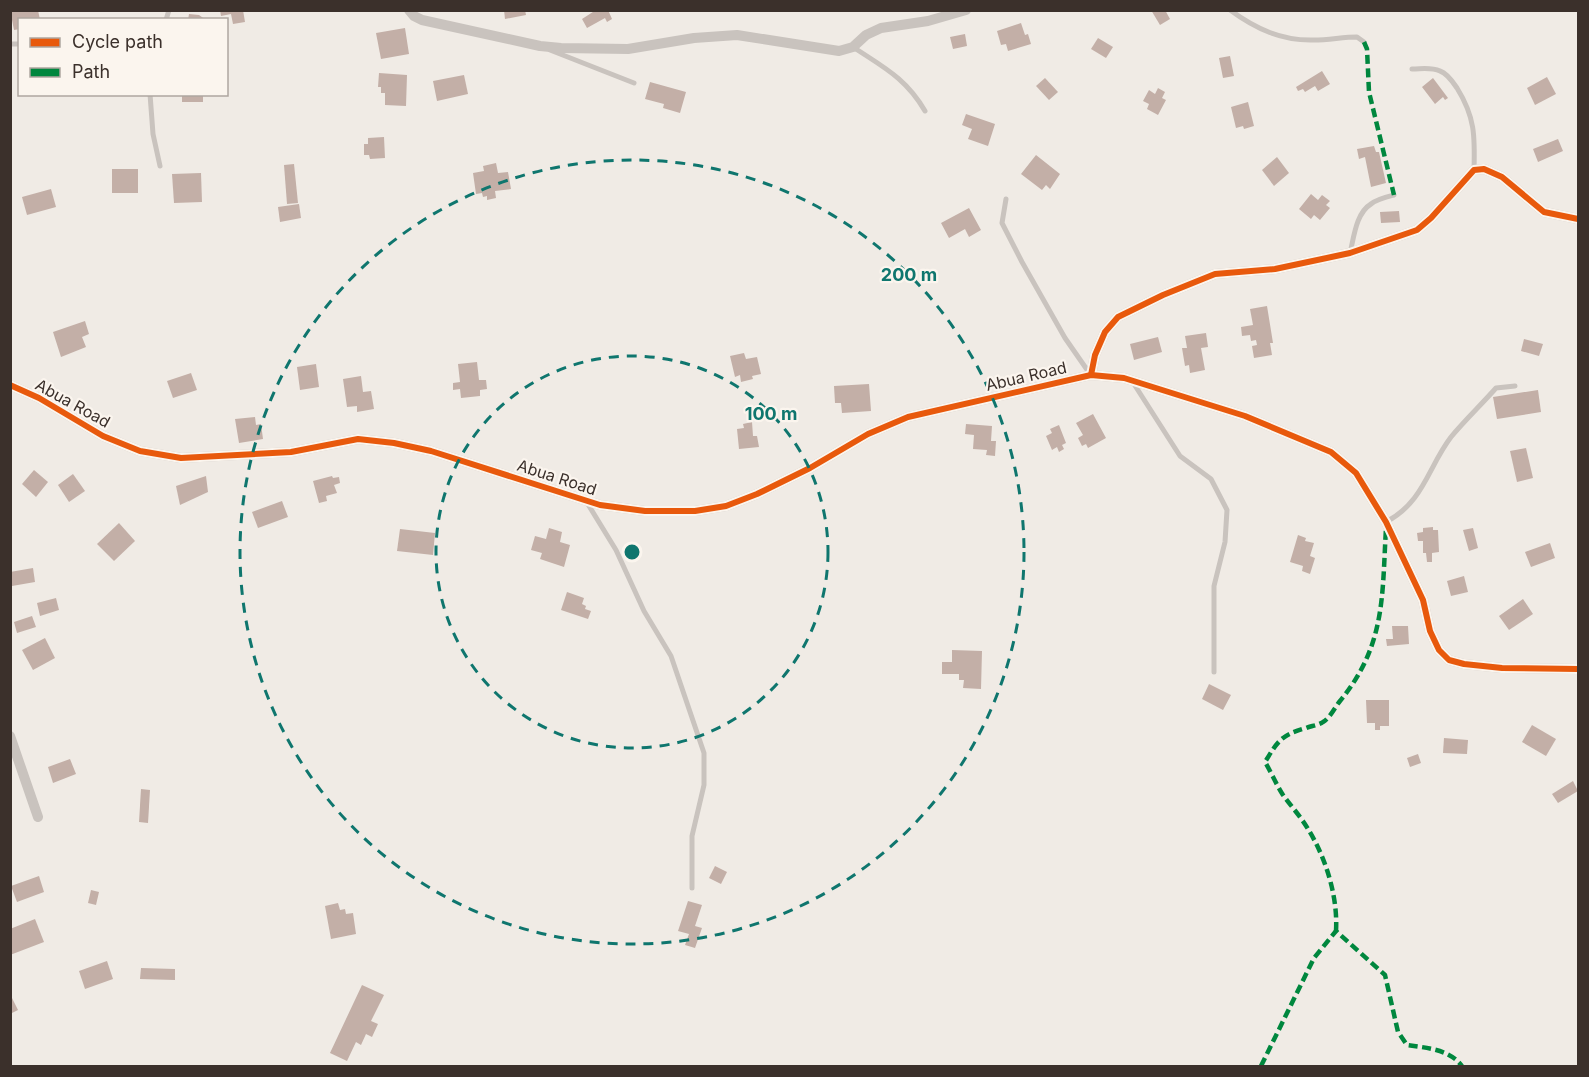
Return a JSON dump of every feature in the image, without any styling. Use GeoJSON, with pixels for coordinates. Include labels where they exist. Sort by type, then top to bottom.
{"type":"FeatureCollection","features":[{"type":"Feature","properties":{"kind":"street"},"geometry":{"type":"LineString","coordinates":[[409,10],[422,20],[540,46],[628,49],[694,38],[737,35],[830,50],[852,47],[866,35],[881,28],[928,21],[966,10]]}},
{"type":"Feature","properties":{"kind":"street"},"geometry":{"type":"LineString","coordinates":[[1091,375],[1095,355],[1105,333],[1118,317],[1163,295],[1215,274],[1275,269],[1350,253],[1417,231],[1474,170],[1484,169],[1502,177],[1544,212],[1578,219]]}},
{"type":"Feature","properties":{"kind":"street","name":"Abua Road"},"geometry":{"type":"LineString","coordinates":[[10,385],[39,398],[103,436],[140,451],[181,458],[291,452],[358,440],[394,443],[431,451],[600,505],[645,511],[695,511],[726,506],[757,494],[810,468],[868,434],[908,417],[1091,375],[1124,378],[1245,416],[1331,452],[1356,474],[1386,522],[1423,600],[1430,630],[1439,650],[1449,660],[1502,668],[1578,669]]}},
{"type":"Feature","properties":{"kind":"street"},"geometry":{"type":"LineString","coordinates":[[10,736],[38,817]]}},
{"type":"Feature","properties":{"kind":"lane"},"geometry":{"type":"LineString","coordinates":[[1230,10],[1245,21],[1282,38],[1307,40],[1358,37],[1364,42]]}},
{"type":"Feature","properties":{"kind":"lane"},"geometry":{"type":"LineString","coordinates":[[540,46],[634,83]]}},
{"type":"Feature","properties":{"kind":"lane"},"geometry":{"type":"LineString","coordinates":[[852,47],[898,77],[915,93],[925,111]]}},
{"type":"Feature","properties":{"kind":"lane"},"geometry":{"type":"LineString","coordinates":[[1412,69],[1429,68],[1443,71],[1468,105],[1475,137],[1474,170]]}},
{"type":"Feature","properties":{"kind":"lane"},"geometry":{"type":"LineString","coordinates":[[150,96],[153,134],[160,166]]}},
{"type":"Feature","properties":{"kind":"lane"},"geometry":{"type":"LineString","coordinates":[[1350,253],[1362,212],[1370,204],[1394,195]]}},
{"type":"Feature","properties":{"kind":"lane"},"geometry":{"type":"LineString","coordinates":[[1006,199],[1002,223],[1065,338],[1091,375]]}},
{"type":"Feature","properties":{"kind":"lane"},"geometry":{"type":"LineString","coordinates":[[1132,381],[1180,456],[1211,479],[1227,510],[1225,542],[1214,586],[1214,672]]}},
{"type":"Feature","properties":{"kind":"lane"},"geometry":{"type":"LineString","coordinates":[[1386,522],[1402,514],[1428,479],[1450,439],[1496,388],[1515,386]]}},
{"type":"Feature","properties":{"kind":"lane"},"geometry":{"type":"LineString","coordinates":[[586,501],[616,550],[644,611],[671,656],[704,753],[704,785],[692,836],[692,888]]}},
{"type":"Feature","properties":{"kind":"building"},"geometry":{"type":"Polygon","coordinates":[[[10,10],[38,10],[40,18],[18,18],[18,29],[14,30],[10,10]]]}},
{"type":"Feature","properties":{"kind":"building"},"geometry":{"type":"Polygon","coordinates":[[[220,10],[243,10],[245,22],[233,24],[231,14],[221,16],[220,10]]]}},
{"type":"Feature","properties":{"kind":"building"},"geometry":{"type":"Polygon","coordinates":[[[504,10],[525,10],[526,15],[505,19],[504,10]]]}},
{"type":"Feature","properties":{"kind":"building"},"geometry":{"type":"Polygon","coordinates":[[[596,10],[608,10],[612,19],[607,22],[605,18],[587,28],[582,19],[596,10]]]}},
{"type":"Feature","properties":{"kind":"building"},"geometry":{"type":"Polygon","coordinates":[[[1151,10],[1165,10],[1170,19],[1160,25],[1151,10]]]}},
{"type":"Feature","properties":{"kind":"building"},"geometry":{"type":"Polygon","coordinates":[[[189,14],[203,18],[188,18],[189,14]]]}},
{"type":"Feature","properties":{"kind":"building"},"geometry":{"type":"Polygon","coordinates":[[[1021,23],[1031,44],[1008,51],[1006,44],[1001,45],[997,31],[1021,23]]]}},
{"type":"Feature","properties":{"kind":"building"},"geometry":{"type":"Polygon","coordinates":[[[405,28],[409,54],[381,59],[376,33],[405,28]]]}},
{"type":"Feature","properties":{"kind":"building"},"geometry":{"type":"Polygon","coordinates":[[[965,34],[967,46],[953,49],[950,37],[965,34]]]}},
{"type":"Feature","properties":{"kind":"building"},"geometry":{"type":"Polygon","coordinates":[[[1098,38],[1113,47],[1106,58],[1091,49],[1098,38]]]}},
{"type":"Feature","properties":{"kind":"building"},"geometry":{"type":"Polygon","coordinates":[[[1230,56],[1234,76],[1223,78],[1219,58],[1230,56]]]}},
{"type":"Feature","properties":{"kind":"building"},"geometry":{"type":"Polygon","coordinates":[[[1322,71],[1330,84],[1318,91],[1315,86],[1305,92],[1303,89],[1298,91],[1296,87],[1322,71]]]}},
{"type":"Feature","properties":{"kind":"building"},"geometry":{"type":"Polygon","coordinates":[[[379,73],[407,75],[406,106],[385,105],[385,93],[381,93],[381,87],[378,87],[379,73]]]}},
{"type":"Feature","properties":{"kind":"building"},"geometry":{"type":"Polygon","coordinates":[[[464,75],[468,94],[437,101],[433,81],[464,75]]]}},
{"type":"Feature","properties":{"kind":"building"},"geometry":{"type":"Polygon","coordinates":[[[1547,77],[1556,94],[1535,105],[1527,88],[1547,77]]]}},
{"type":"Feature","properties":{"kind":"building"},"geometry":{"type":"Polygon","coordinates":[[[1045,78],[1058,92],[1049,100],[1036,86],[1045,78]]]}},
{"type":"Feature","properties":{"kind":"building"},"geometry":{"type":"Polygon","coordinates":[[[1433,78],[1448,98],[1445,100],[1443,97],[1435,104],[1422,87],[1433,78]]]}},
{"type":"Feature","properties":{"kind":"building"},"geometry":{"type":"Polygon","coordinates":[[[650,82],[686,92],[680,113],[663,108],[664,104],[645,99],[650,82]]]}},
{"type":"Feature","properties":{"kind":"building"},"geometry":{"type":"Polygon","coordinates":[[[1158,88],[1165,92],[1162,98],[1166,100],[1158,115],[1147,109],[1149,104],[1143,101],[1149,90],[1155,94],[1158,88]]]}},
{"type":"Feature","properties":{"kind":"building"},"geometry":{"type":"Polygon","coordinates":[[[182,96],[203,96],[203,102],[182,102],[182,96]]]}},
{"type":"Feature","properties":{"kind":"building"},"geometry":{"type":"Polygon","coordinates":[[[1248,102],[1254,126],[1244,129],[1243,126],[1236,128],[1231,107],[1248,102]]]}},
{"type":"Feature","properties":{"kind":"building"},"geometry":{"type":"Polygon","coordinates":[[[966,114],[995,124],[988,146],[968,139],[972,129],[962,125],[966,114]]]}},
{"type":"Feature","properties":{"kind":"building"},"geometry":{"type":"Polygon","coordinates":[[[384,137],[385,158],[370,159],[369,155],[364,155],[364,144],[368,144],[368,138],[384,137]]]}},
{"type":"Feature","properties":{"kind":"building"},"geometry":{"type":"Polygon","coordinates":[[[1558,139],[1563,151],[1538,162],[1533,149],[1558,139]]]}},
{"type":"Feature","properties":{"kind":"building"},"geometry":{"type":"Polygon","coordinates":[[[1374,146],[1376,152],[1379,152],[1386,183],[1371,187],[1365,157],[1359,159],[1357,149],[1374,146]]]}},
{"type":"Feature","properties":{"kind":"building"},"geometry":{"type":"Polygon","coordinates":[[[1036,155],[1060,174],[1050,189],[1046,185],[1042,190],[1021,174],[1036,155]]]}},
{"type":"Feature","properties":{"kind":"building"},"geometry":{"type":"Polygon","coordinates":[[[1277,157],[1289,173],[1274,186],[1262,170],[1277,157]]]}},
{"type":"Feature","properties":{"kind":"building"},"geometry":{"type":"Polygon","coordinates":[[[496,163],[498,173],[508,172],[511,189],[495,191],[496,198],[487,200],[487,196],[483,197],[482,193],[476,194],[473,173],[484,171],[483,166],[496,163]]]}},
{"type":"Feature","properties":{"kind":"building"},"geometry":{"type":"Polygon","coordinates":[[[294,164],[298,203],[287,204],[284,165],[294,164]]]}},
{"type":"Feature","properties":{"kind":"building"},"geometry":{"type":"Polygon","coordinates":[[[112,169],[138,169],[138,193],[112,193],[112,169]]]}},
{"type":"Feature","properties":{"kind":"building"},"geometry":{"type":"Polygon","coordinates":[[[201,173],[202,202],[174,203],[172,174],[201,173]]]}},
{"type":"Feature","properties":{"kind":"building"},"geometry":{"type":"Polygon","coordinates":[[[51,189],[56,207],[27,215],[22,197],[51,189]]]}},
{"type":"Feature","properties":{"kind":"building"},"geometry":{"type":"Polygon","coordinates":[[[1311,194],[1318,200],[1322,195],[1330,201],[1326,205],[1330,208],[1320,220],[1314,215],[1311,219],[1299,209],[1311,194]]]}},
{"type":"Feature","properties":{"kind":"building"},"geometry":{"type":"Polygon","coordinates":[[[299,204],[301,218],[280,222],[278,207],[299,204]]]}},
{"type":"Feature","properties":{"kind":"building"},"geometry":{"type":"Polygon","coordinates":[[[969,208],[981,230],[969,237],[965,229],[949,238],[941,223],[969,208]]]}},
{"type":"Feature","properties":{"kind":"building"},"geometry":{"type":"Polygon","coordinates":[[[1399,211],[1400,222],[1381,223],[1380,212],[1399,211]]]}},
{"type":"Feature","properties":{"kind":"building"},"geometry":{"type":"Polygon","coordinates":[[[1267,306],[1273,343],[1270,343],[1272,355],[1254,358],[1252,346],[1257,345],[1256,340],[1251,341],[1250,335],[1242,336],[1241,327],[1253,325],[1250,309],[1267,306]]]}},
{"type":"Feature","properties":{"kind":"building"},"geometry":{"type":"Polygon","coordinates":[[[85,321],[89,334],[82,337],[86,347],[61,357],[53,332],[85,321]]]}},
{"type":"Feature","properties":{"kind":"building"},"geometry":{"type":"Polygon","coordinates":[[[1206,333],[1208,347],[1201,348],[1205,370],[1190,373],[1189,365],[1185,366],[1182,348],[1187,348],[1185,336],[1206,333]]]}},
{"type":"Feature","properties":{"kind":"building"},"geometry":{"type":"Polygon","coordinates":[[[1158,337],[1162,352],[1134,360],[1130,344],[1158,337]]]}},
{"type":"Feature","properties":{"kind":"building"},"geometry":{"type":"Polygon","coordinates":[[[1524,339],[1543,344],[1539,356],[1521,351],[1524,339]]]}},
{"type":"Feature","properties":{"kind":"building"},"geometry":{"type":"Polygon","coordinates":[[[744,353],[746,359],[757,357],[761,374],[741,382],[740,375],[735,377],[730,356],[744,353]]]}},
{"type":"Feature","properties":{"kind":"building"},"geometry":{"type":"Polygon","coordinates":[[[477,362],[479,380],[486,380],[487,389],[480,390],[480,396],[461,398],[460,389],[453,390],[453,383],[460,382],[458,364],[477,362]]]}},
{"type":"Feature","properties":{"kind":"building"},"geometry":{"type":"Polygon","coordinates":[[[316,364],[319,387],[300,390],[297,367],[316,364]]]}},
{"type":"Feature","properties":{"kind":"building"},"geometry":{"type":"Polygon","coordinates":[[[191,373],[197,390],[173,398],[167,381],[191,373]]]}},
{"type":"Feature","properties":{"kind":"building"},"geometry":{"type":"Polygon","coordinates":[[[361,376],[363,392],[371,391],[374,409],[357,412],[357,406],[347,407],[343,379],[361,376]]]}},
{"type":"Feature","properties":{"kind":"building"},"geometry":{"type":"Polygon","coordinates":[[[869,384],[871,411],[842,413],[841,403],[835,403],[834,386],[869,384]]]}},
{"type":"Feature","properties":{"kind":"building"},"geometry":{"type":"Polygon","coordinates":[[[1538,390],[1541,412],[1497,419],[1493,397],[1538,390]]]}},
{"type":"Feature","properties":{"kind":"building"},"geometry":{"type":"Polygon","coordinates":[[[1093,414],[1106,438],[1088,448],[1086,444],[1082,446],[1078,438],[1083,435],[1076,423],[1093,414]]]}},
{"type":"Feature","properties":{"kind":"building"},"geometry":{"type":"Polygon","coordinates":[[[255,417],[256,425],[261,424],[263,439],[239,443],[235,419],[255,417]]]}},
{"type":"Feature","properties":{"kind":"building"},"geometry":{"type":"Polygon","coordinates":[[[752,422],[753,436],[757,436],[759,447],[739,449],[737,429],[744,428],[743,424],[752,422]]]}},
{"type":"Feature","properties":{"kind":"building"},"geometry":{"type":"Polygon","coordinates":[[[966,424],[992,426],[991,441],[996,441],[995,456],[986,455],[987,450],[973,449],[974,435],[965,434],[966,424]]]}},
{"type":"Feature","properties":{"kind":"building"},"geometry":{"type":"Polygon","coordinates":[[[1059,425],[1066,443],[1062,445],[1064,449],[1059,452],[1057,447],[1052,450],[1046,436],[1052,433],[1050,429],[1059,425]]]}},
{"type":"Feature","properties":{"kind":"building"},"geometry":{"type":"Polygon","coordinates":[[[1526,448],[1533,478],[1517,482],[1510,451],[1526,448]]]}},
{"type":"Feature","properties":{"kind":"building"},"geometry":{"type":"Polygon","coordinates":[[[34,470],[48,482],[36,497],[22,484],[34,470]]]}},
{"type":"Feature","properties":{"kind":"building"},"geometry":{"type":"Polygon","coordinates":[[[73,474],[85,491],[69,502],[58,485],[73,474]]]}},
{"type":"Feature","properties":{"kind":"building"},"geometry":{"type":"Polygon","coordinates":[[[206,476],[208,492],[180,505],[176,486],[206,476]]]}},
{"type":"Feature","properties":{"kind":"building"},"geometry":{"type":"Polygon","coordinates":[[[332,476],[333,478],[339,477],[340,483],[334,485],[337,493],[326,496],[327,501],[319,503],[313,481],[332,476]]]}},
{"type":"Feature","properties":{"kind":"building"},"geometry":{"type":"Polygon","coordinates":[[[282,501],[288,517],[258,528],[252,512],[282,501]]]}},
{"type":"Feature","properties":{"kind":"building"},"geometry":{"type":"Polygon","coordinates":[[[119,523],[135,541],[114,561],[97,544],[119,523]]]}},
{"type":"Feature","properties":{"kind":"building"},"geometry":{"type":"Polygon","coordinates":[[[1433,527],[1433,530],[1438,530],[1439,552],[1432,553],[1432,562],[1427,562],[1426,553],[1423,553],[1423,541],[1418,541],[1417,533],[1423,532],[1423,528],[1433,527]]]}},
{"type":"Feature","properties":{"kind":"building"},"geometry":{"type":"Polygon","coordinates":[[[549,528],[562,532],[560,542],[570,545],[564,567],[540,559],[542,553],[531,550],[535,536],[546,539],[549,528]]]}},
{"type":"Feature","properties":{"kind":"building"},"geometry":{"type":"Polygon","coordinates":[[[1473,528],[1478,548],[1469,551],[1463,530],[1473,528]]]}},
{"type":"Feature","properties":{"kind":"building"},"geometry":{"type":"Polygon","coordinates":[[[400,529],[435,533],[433,555],[397,551],[400,529]]]}},
{"type":"Feature","properties":{"kind":"building"},"geometry":{"type":"Polygon","coordinates":[[[1298,535],[1306,538],[1305,541],[1314,543],[1310,556],[1315,558],[1310,574],[1302,571],[1303,566],[1290,562],[1298,535]]]}},
{"type":"Feature","properties":{"kind":"building"},"geometry":{"type":"Polygon","coordinates":[[[1550,543],[1555,558],[1531,567],[1525,552],[1550,543]]]}},
{"type":"Feature","properties":{"kind":"building"},"geometry":{"type":"Polygon","coordinates":[[[33,568],[35,582],[12,586],[10,572],[33,568]]]}},
{"type":"Feature","properties":{"kind":"building"},"geometry":{"type":"Polygon","coordinates":[[[1464,576],[1468,592],[1451,596],[1447,581],[1464,576]]]}},
{"type":"Feature","properties":{"kind":"building"},"geometry":{"type":"Polygon","coordinates":[[[567,592],[584,598],[582,604],[586,606],[585,609],[591,611],[588,619],[561,610],[567,592]]]}},
{"type":"Feature","properties":{"kind":"building"},"geometry":{"type":"Polygon","coordinates":[[[56,598],[59,610],[40,616],[37,603],[56,598]]]}},
{"type":"Feature","properties":{"kind":"building"},"geometry":{"type":"Polygon","coordinates":[[[1523,599],[1533,614],[1509,630],[1499,616],[1523,599]]]}},
{"type":"Feature","properties":{"kind":"building"},"geometry":{"type":"Polygon","coordinates":[[[32,616],[36,627],[17,633],[14,622],[32,616]]]}},
{"type":"Feature","properties":{"kind":"building"},"geometry":{"type":"Polygon","coordinates":[[[1392,626],[1408,626],[1409,644],[1387,646],[1386,639],[1393,639],[1392,626]]]}},
{"type":"Feature","properties":{"kind":"building"},"geometry":{"type":"Polygon","coordinates":[[[45,638],[55,658],[33,670],[22,650],[45,638]]]}},
{"type":"Feature","properties":{"kind":"building"},"geometry":{"type":"Polygon","coordinates":[[[952,650],[982,651],[981,689],[963,688],[964,680],[959,680],[959,674],[942,674],[942,662],[952,662],[952,650]]]}},
{"type":"Feature","properties":{"kind":"building"},"geometry":{"type":"Polygon","coordinates":[[[1209,684],[1231,695],[1223,710],[1202,699],[1209,684]]]}},
{"type":"Feature","properties":{"kind":"building"},"geometry":{"type":"Polygon","coordinates":[[[1366,700],[1389,700],[1389,726],[1380,726],[1380,730],[1375,730],[1375,723],[1367,723],[1366,700]]]}},
{"type":"Feature","properties":{"kind":"building"},"geometry":{"type":"Polygon","coordinates":[[[1532,725],[1556,739],[1546,756],[1522,742],[1532,725]]]}},
{"type":"Feature","properties":{"kind":"building"},"geometry":{"type":"Polygon","coordinates":[[[1444,738],[1468,740],[1467,754],[1443,753],[1444,738]]]}},
{"type":"Feature","properties":{"kind":"building"},"geometry":{"type":"Polygon","coordinates":[[[1418,754],[1421,763],[1410,767],[1407,758],[1418,754]]]}},
{"type":"Feature","properties":{"kind":"building"},"geometry":{"type":"Polygon","coordinates":[[[70,759],[76,774],[53,783],[48,767],[70,759]]]}},
{"type":"Feature","properties":{"kind":"building"},"geometry":{"type":"Polygon","coordinates":[[[1573,781],[1578,791],[1558,803],[1552,794],[1573,781]]]}},
{"type":"Feature","properties":{"kind":"building"},"geometry":{"type":"Polygon","coordinates":[[[141,789],[150,790],[148,823],[139,822],[141,789]]]}},
{"type":"Feature","properties":{"kind":"building"},"geometry":{"type":"Polygon","coordinates":[[[715,866],[727,872],[721,884],[709,878],[715,866]]]}},
{"type":"Feature","properties":{"kind":"building"},"geometry":{"type":"Polygon","coordinates":[[[39,876],[44,892],[17,902],[11,886],[39,876]]]}},
{"type":"Feature","properties":{"kind":"building"},"geometry":{"type":"Polygon","coordinates":[[[91,890],[99,892],[96,905],[88,903],[91,890]]]}},
{"type":"Feature","properties":{"kind":"building"},"geometry":{"type":"Polygon","coordinates":[[[688,901],[702,905],[695,926],[702,928],[695,948],[685,945],[689,934],[678,931],[688,901]]]}},
{"type":"Feature","properties":{"kind":"building"},"geometry":{"type":"Polygon","coordinates":[[[338,903],[340,910],[345,909],[346,914],[353,913],[356,934],[331,939],[325,906],[338,903]]]}},
{"type":"Feature","properties":{"kind":"building"},"geometry":{"type":"Polygon","coordinates":[[[35,919],[44,942],[10,955],[10,929],[35,919]]]}},
{"type":"Feature","properties":{"kind":"building"},"geometry":{"type":"Polygon","coordinates":[[[107,961],[113,979],[85,989],[79,971],[107,961]]]}},
{"type":"Feature","properties":{"kind":"building"},"geometry":{"type":"Polygon","coordinates":[[[141,968],[175,969],[175,980],[140,979],[141,968]]]}},
{"type":"Feature","properties":{"kind":"building"},"geometry":{"type":"Polygon","coordinates":[[[362,985],[384,995],[371,1021],[378,1024],[372,1037],[366,1034],[361,1045],[356,1042],[347,1061],[330,1053],[362,985]]]}},
{"type":"Feature","properties":{"kind":"building"},"geometry":{"type":"Polygon","coordinates":[[[10,994],[18,1010],[10,1014],[10,994]]]}},
{"type":"Feature","properties":{"kind":"marked path"},"geometry":{"type":"LineString","coordinates":[[1364,42],[1367,49],[1369,92],[1394,195]]}},
{"type":"Feature","properties":{"kind":"marked path"},"geometry":{"type":"LineString","coordinates":[[1336,931],[1333,891],[1320,852],[1305,825],[1283,795],[1265,762],[1285,736],[1319,724],[1328,718],[1366,660],[1379,619],[1386,528]]}},
{"type":"Feature","properties":{"kind":"marked path"},"geometry":{"type":"LineString","coordinates":[[1261,1066],[1314,958],[1336,931],[1385,975],[1398,1032],[1407,1045],[1430,1048],[1444,1053],[1457,1060],[1462,1066]]}},
{"type":"Feature","properties":{"kind":"cycle path"},"geometry":{"type":"LineString","coordinates":[[1091,375],[1095,355],[1105,332],[1118,317],[1163,295],[1215,274],[1275,269],[1350,253],[1417,230],[1431,218],[1474,170],[1484,169],[1502,177],[1544,212],[1578,219]]}},
{"type":"Feature","properties":{"kind":"cycle path"},"geometry":{"type":"LineString","coordinates":[[10,385],[39,398],[103,436],[140,451],[181,458],[291,452],[358,439],[394,443],[431,451],[600,505],[645,511],[695,511],[726,506],[757,494],[810,468],[868,434],[908,417],[1091,375],[1124,378],[1245,416],[1331,452],[1356,473],[1386,522],[1423,600],[1430,631],[1439,650],[1449,660],[1502,668],[1578,669]]}}]}
